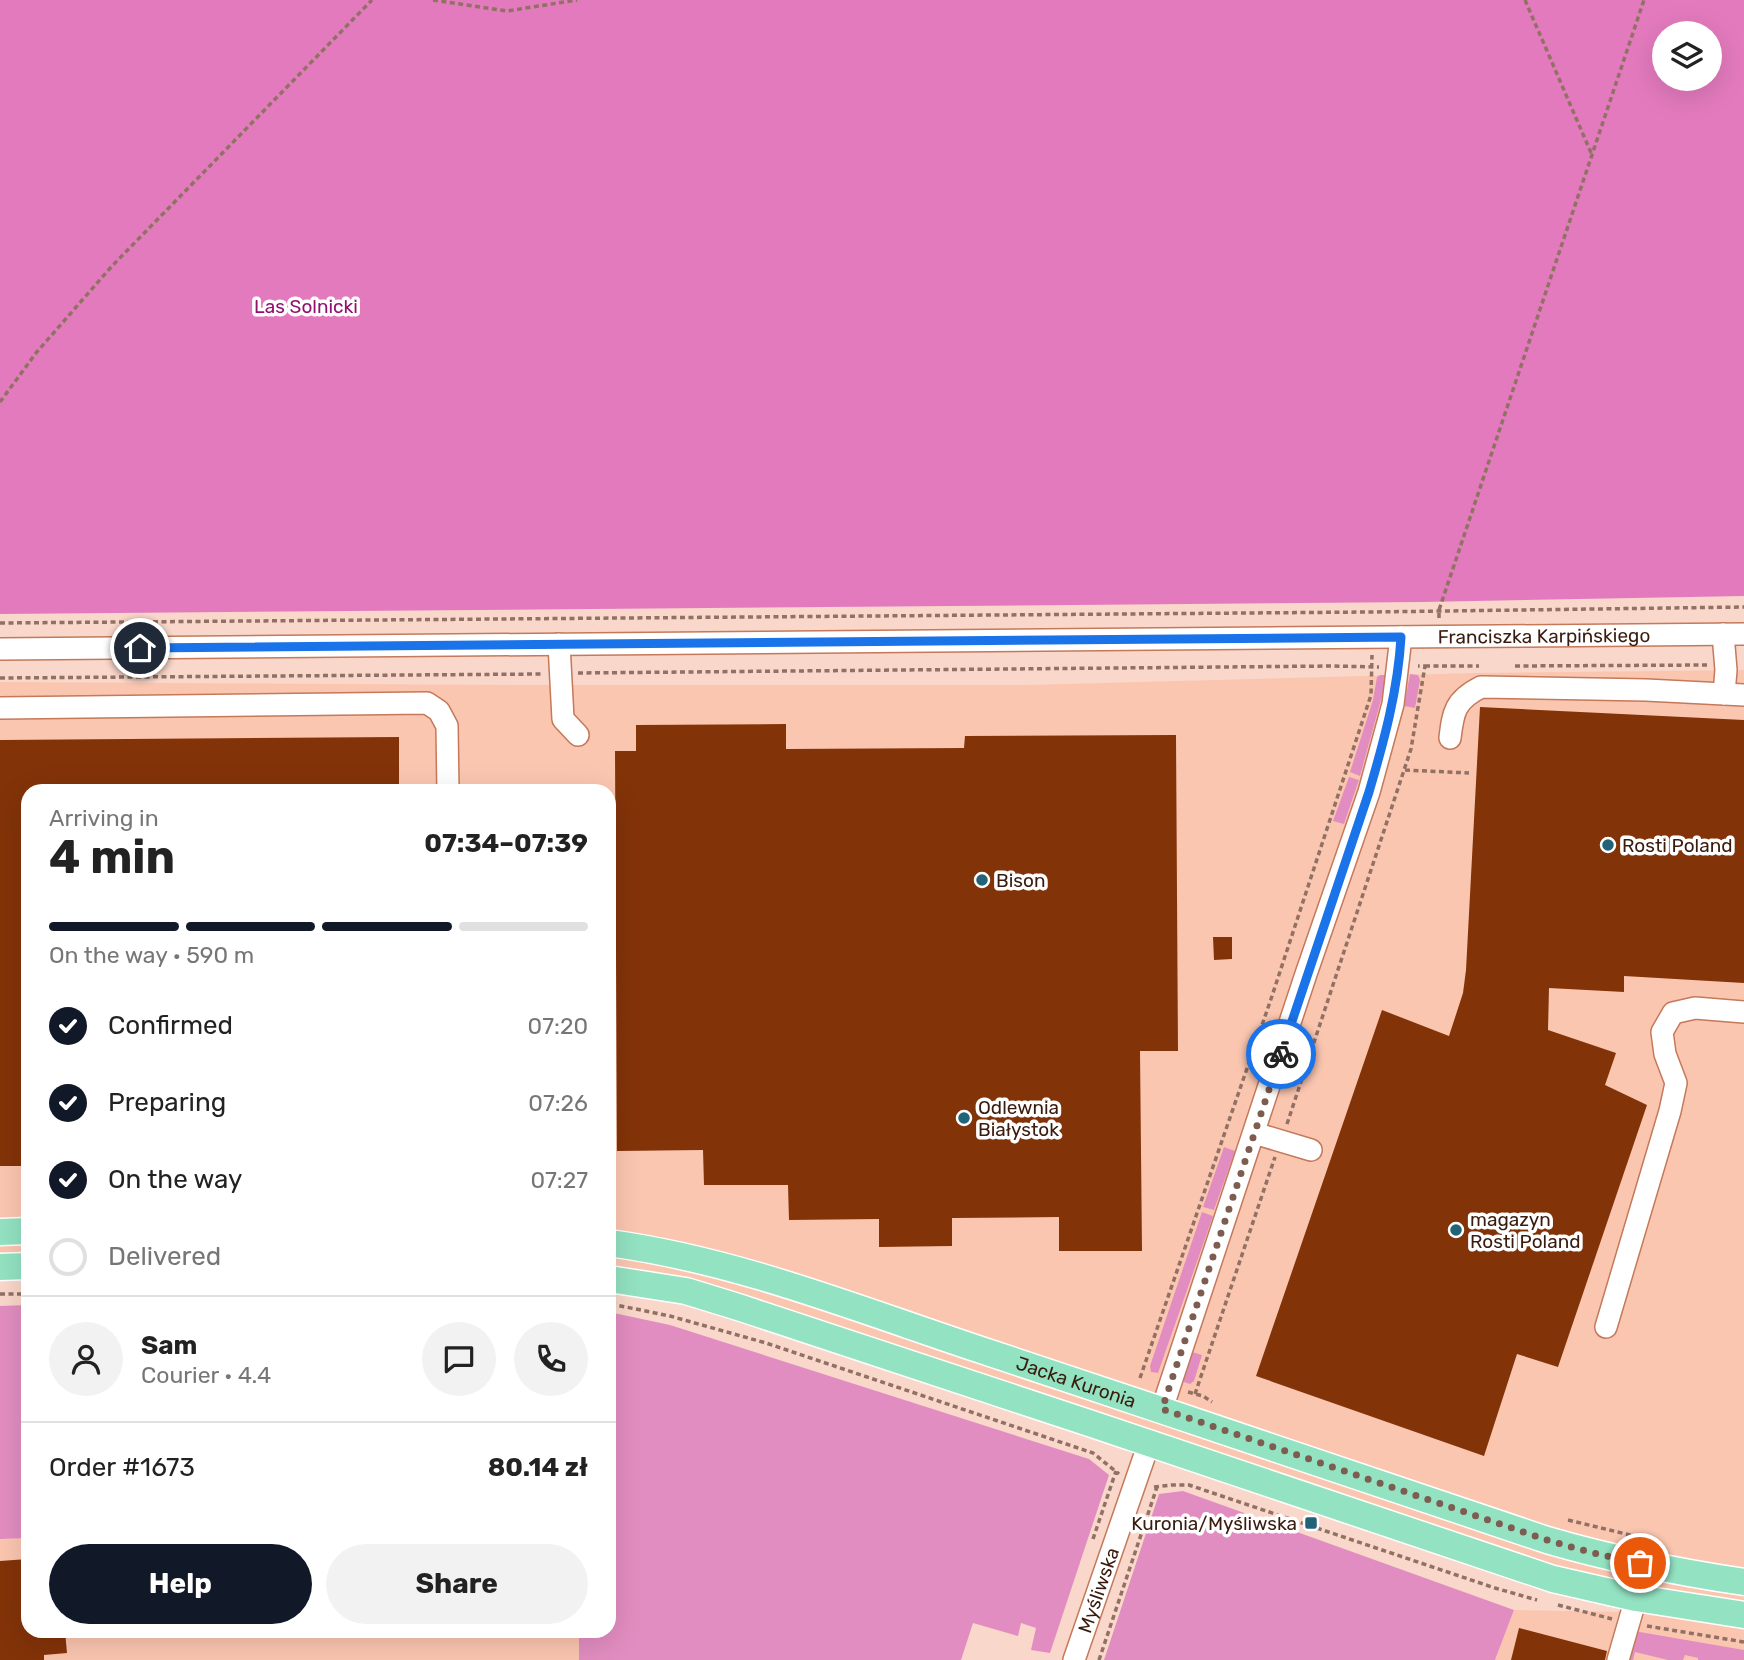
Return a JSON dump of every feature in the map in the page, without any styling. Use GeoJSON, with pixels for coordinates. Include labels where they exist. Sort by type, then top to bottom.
{"type":"FeatureCollection","features":[{"type":"Feature","properties":{"kind":"main road"},"geometry":{"type":"LineString","coordinates":[[0,1232],[21,1231]]}},
{"type":"Feature","properties":{"kind":"main road","name":"Jacka Kuronia"},"geometry":{"type":"LineString","coordinates":[[616,1244],[736,1268],[1547,1540],[1660,1568],[1744,1582]]}},
{"type":"Feature","properties":{"kind":"main road"},"geometry":{"type":"LineString","coordinates":[[0,1267],[21,1266]]}},
{"type":"Feature","properties":{"kind":"main road","name":"Jacka Kuronia"},"geometry":{"type":"LineString","coordinates":[[616,1280],[686,1291],[738,1307],[1553,1578],[1636,1598],[1744,1615]]}},
{"type":"Feature","properties":{"kind":"main road"},"geometry":{"type":"LineString","coordinates":[[1149,1443],[1162,1409]]}},
{"type":"Feature","properties":{"kind":"street","name":"Franciszka Karpińskiego"},"geometry":{"type":"LineString","coordinates":[[0,649],[1733,634]]}},
{"type":"Feature","properties":{"kind":"street"},"geometry":{"type":"LineString","coordinates":[[1450,738],[1456,707],[1467,694],[1481,687],[1646,690],[1734,695],[1725,665],[1733,634]]}},
{"type":"Feature","properties":{"kind":"street"},"geometry":{"type":"LineString","coordinates":[[1162,1409],[1369,792],[1393,704],[1401,637]]}},
{"type":"Feature","properties":{"kind":"street"},"geometry":{"type":"LineString","coordinates":[[559,644],[563,719],[578,735]]}},
{"type":"Feature","properties":{"kind":"street"},"geometry":{"type":"LineString","coordinates":[[0,708],[427,703],[439,711],[447,726],[448,784]]}},
{"type":"Feature","properties":{"kind":"street"},"geometry":{"type":"LineString","coordinates":[[1606,1327],[1676,1083],[1665,1054],[1662,1032],[1673,1013],[1695,1008],[1744,1012]]}},
{"type":"Feature","properties":{"kind":"street"},"geometry":{"type":"LineString","coordinates":[[1254,1133],[1311,1150]]}},
{"type":"Feature","properties":{"kind":"street","name":"Myśliwska"},"geometry":{"type":"LineString","coordinates":[[1074,1660],[1149,1443]]}},
{"type":"Feature","properties":{"kind":"street"},"geometry":{"type":"LineString","coordinates":[[1618,1660],[1636,1598]]}},
{"type":"Feature","properties":{"kind":"path"},"geometry":{"type":"LineString","coordinates":[[0,402],[36,353],[112,265],[372,0]]}},
{"type":"Feature","properties":{"kind":"path"},"geometry":{"type":"LineString","coordinates":[[433,0],[507,11],[577,0]]}},
{"type":"Feature","properties":{"kind":"path"},"geometry":{"type":"LineString","coordinates":[[1525,0],[1592,155]]}},
{"type":"Feature","properties":{"kind":"path"},"geometry":{"type":"LineString","coordinates":[[1440,638],[1439,610],[1644,0]]}},
{"type":"Feature","properties":{"kind":"path"},"geometry":{"type":"LineString","coordinates":[[0,623],[1744,607]]}},
{"type":"Feature","properties":{"kind":"path"},"geometry":{"type":"LineString","coordinates":[[1140,1378],[1271,999],[1371,695],[1372,638]]}},
{"type":"Feature","properties":{"kind":"path"},"geometry":{"type":"LineString","coordinates":[[1507,666],[1725,665]]}},
{"type":"Feature","properties":{"kind":"path"},"geometry":{"type":"LineString","coordinates":[[1195,1394],[1405,770],[1425,666]]}},
{"type":"Feature","properties":{"kind":"path"},"geometry":{"type":"LineString","coordinates":[[0,678],[1480,666]]}},
{"type":"Feature","properties":{"kind":"path"},"geometry":{"type":"LineString","coordinates":[[1405,770],[1469,773]]}},
{"type":"Feature","properties":{"kind":"path"},"geometry":{"type":"LineString","coordinates":[[0,1294],[21,1294]]}},
{"type":"Feature","properties":{"kind":"path"},"geometry":{"type":"LineString","coordinates":[[616,1305],[670,1315],[766,1343],[1093,1453],[1116,1471]]}},
{"type":"Feature","properties":{"kind":"path"},"geometry":{"type":"LineString","coordinates":[[1099,1660],[1157,1487]]}},
{"type":"Feature","properties":{"kind":"path"},"geometry":{"type":"LineString","coordinates":[[1566,1520],[1661,1543]]}},
{"type":"Feature","properties":{"kind":"shaded area"},"geometry":{"type":"Polygon","coordinates":[[[1744,670],[1744,1611],[1645,1595],[616,1278],[616,784],[21,784],[21,1264],[0,1265],[0,682],[1027,685],[1475,673],[1744,670]]]}},
{"type":"Feature","properties":{"kind":"shaded area"},"geometry":{"type":"Polygon","coordinates":[[[1410,674],[1418,675],[1420,680],[1415,708],[1404,706],[1410,674]]]}},
{"type":"Feature","properties":{"kind":"shaded area"},"geometry":{"type":"Polygon","coordinates":[[[1385,675],[1384,689],[1360,776],[1350,772],[1373,700],[1377,677],[1385,675]]]}},
{"type":"Feature","properties":{"kind":"shaded area"},"geometry":{"type":"Polygon","coordinates":[[[1349,777],[1359,780],[1344,824],[1333,821],[1349,777]]]}},
{"type":"Feature","properties":{"kind":"shaded area"},"geometry":{"type":"Polygon","coordinates":[[[1224,1147],[1235,1151],[1214,1210],[1203,1207],[1224,1147]]]}},
{"type":"Feature","properties":{"kind":"shaded area"},"geometry":{"type":"Polygon","coordinates":[[[1202,1212],[1213,1216],[1158,1373],[1151,1372],[1150,1366],[1202,1212]]]}},
{"type":"Feature","properties":{"kind":"shaded area"},"geometry":{"type":"Polygon","coordinates":[[[21,1305],[21,1538],[0,1539],[0,1306],[21,1305]]]}},
{"type":"Feature","properties":{"kind":"shaded area"},"geometry":{"type":"Polygon","coordinates":[[[616,1313],[670,1325],[1089,1459],[1109,1475],[1050,1653],[1031,1650],[1036,1628],[1021,1623],[1018,1636],[973,1623],[961,1660],[579,1660],[579,1638],[616,1638],[616,1313]]]}},
{"type":"Feature","properties":{"kind":"shaded area"},"geometry":{"type":"Polygon","coordinates":[[[1192,1352],[1202,1355],[1194,1381],[1190,1384],[1184,1382],[1184,1373],[1192,1352]]]}},
{"type":"Feature","properties":{"kind":"shaded area"},"geometry":{"type":"Polygon","coordinates":[[[1183,1491],[1514,1610],[1495,1660],[1104,1660],[1159,1494],[1183,1491]]]}},
{"type":"Feature","properties":{"kind":"shaded area"},"geometry":{"type":"Polygon","coordinates":[[[21,1538],[21,1638],[579,1638],[579,1660],[0,1660],[0,1539],[21,1538]]]}},
{"type":"Feature","properties":{"kind":"shaded area"},"geometry":{"type":"Polygon","coordinates":[[[1514,1610],[1744,1614],[1744,1660],[1495,1660],[1514,1610]]]}},
{"type":"Feature","properties":{"kind":"shaded area"},"geometry":{"type":"Polygon","coordinates":[[[1634,1631],[1744,1650],[1744,1660],[1698,1660],[1685,1655],[1683,1660],[1668,1660],[1635,1652],[1633,1660],[1626,1660],[1634,1631]]]}},
{"type":"Feature","properties":{"kind":"green space","name":"Las Solnicki"},"geometry":{"type":"Polygon","coordinates":[[[0,0],[1744,0],[1744,596],[1422,602],[0,614],[0,0]]]}},
{"type":"Feature","properties":{"kind":"building","name":"magazyn Rosti Poland"},"geometry":{"type":"Polygon","coordinates":[[[1480,707],[1744,720],[1744,983],[1624,976],[1624,992],[1549,988],[1548,1030],[1616,1053],[1605,1085],[1647,1105],[1558,1367],[1517,1354],[1484,1456],[1256,1376],[1382,1010],[1449,1036],[1463,993],[1466,970],[1480,707]]]}},
{"type":"Feature","properties":{"kind":"building"},"geometry":{"type":"Polygon","coordinates":[[[786,724],[786,749],[964,748],[965,736],[1176,735],[1178,1051],[1140,1051],[1142,1251],[1059,1251],[1059,1217],[952,1218],[952,1246],[879,1247],[879,1219],[789,1220],[788,1185],[704,1185],[703,1150],[617,1151],[615,751],[636,751],[636,725],[786,724]]]}},
{"type":"Feature","properties":{"kind":"building"},"geometry":{"type":"Polygon","coordinates":[[[399,737],[399,784],[21,784],[21,1166],[0,1166],[0,740],[399,737]]]}},
{"type":"Feature","properties":{"kind":"building"},"geometry":{"type":"Polygon","coordinates":[[[1213,937],[1232,937],[1232,959],[1214,960],[1213,937]]]}},
{"type":"Feature","properties":{"kind":"building"},"geometry":{"type":"Polygon","coordinates":[[[21,1560],[21,1638],[66,1638],[67,1653],[44,1655],[44,1660],[0,1660],[0,1561],[21,1560]]]}},
{"type":"Feature","properties":{"kind":"building"},"geometry":{"type":"Polygon","coordinates":[[[1519,1628],[1607,1651],[1605,1660],[1511,1660],[1519,1628]]]}},
{"type":"Feature","properties":{"kind":"way so far"},"geometry":{"type":"LineString","coordinates":[[1281,1054],[1162,1409],[1547,1540],[1640,1563]]}},
{"type":"Feature","properties":{"kind":"place","name":"Rosti Poland"},"geometry":{"type":"Point","coordinates":[1608,845]}},
{"type":"Feature","properties":{"kind":"place","name":"Bison"},"geometry":{"type":"Point","coordinates":[982,880]}},
{"type":"Feature","properties":{"kind":"place","name":"Odlewnia Białystok"},"geometry":{"type":"Point","coordinates":[964,1118]}},
{"type":"Feature","properties":{"kind":"place","name":"magazyn Rosti Poland"},"geometry":{"type":"Point","coordinates":[1456,1230]}},
{"type":"Feature","properties":{"kind":"place","name":"Kuronia/Myśliwska"},"geometry":{"type":"Point","coordinates":[1311,1523]}},
{"type":"Feature","properties":{"kind":"route"},"geometry":{"type":"LineString","coordinates":[[140,648],[1401,637],[1393,704],[1369,792],[1281,1054]]}}]}
